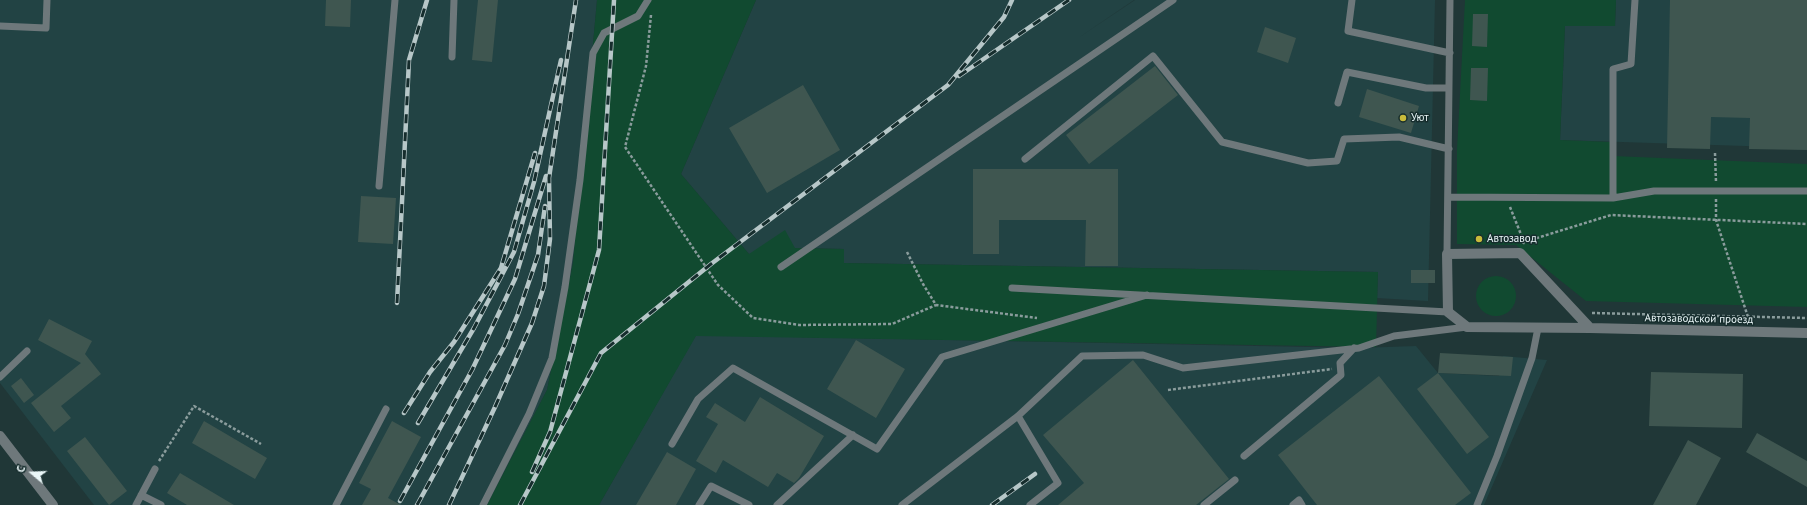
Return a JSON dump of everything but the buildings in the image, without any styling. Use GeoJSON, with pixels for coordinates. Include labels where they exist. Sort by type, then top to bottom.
{"type":"FeatureCollection","features":[{"type":"Feature","properties":{"kind":"street"},"geometry":{"type":"LineString","coordinates":[[1467,327],[1448,312],[1447,254],[1520,253],[1590,328]]}},
{"type":"Feature","properties":{"kind":"street","name":"Автозаводской проезд"},"geometry":{"type":"LineString","coordinates":[[1467,327],[1807,333]]}},
{"type":"Feature","properties":{"kind":"street"},"geometry":{"type":"LineString","coordinates":[[0,436],[53,505]]}},
{"type":"Feature","properties":{"kind":"lane"},"geometry":{"type":"LineString","coordinates":[[0,26],[46,28],[47,0]]}},
{"type":"Feature","properties":{"kind":"lane"},"geometry":{"type":"LineString","coordinates":[[379,186],[395,0]]}},
{"type":"Feature","properties":{"kind":"lane"},"geometry":{"type":"LineString","coordinates":[[452,57],[454,0]]}},
{"type":"Feature","properties":{"kind":"lane"},"geometry":{"type":"LineString","coordinates":[[483,505],[529,414],[552,358],[565,287],[580,180],[594,53],[604,33],[638,16],[648,0]]}},
{"type":"Feature","properties":{"kind":"lane"},"geometry":{"type":"LineString","coordinates":[[781,267],[1173,0]]}},
{"type":"Feature","properties":{"kind":"lane"},"geometry":{"type":"LineString","coordinates":[[1352,0],[1348,31],[1450,53]]}},
{"type":"Feature","properties":{"kind":"lane"},"geometry":{"type":"LineString","coordinates":[[1447,254],[1450,0]]}},
{"type":"Feature","properties":{"kind":"lane"},"geometry":{"type":"LineString","coordinates":[[1613,198],[1613,69],[1631,64],[1635,0]]}},
{"type":"Feature","properties":{"kind":"lane"},"geometry":{"type":"LineString","coordinates":[[1025,159],[1153,56],[1222,142],[1308,163],[1337,160],[1344,139],[1398,137],[1449,150]]}},
{"type":"Feature","properties":{"kind":"lane"},"geometry":{"type":"LineString","coordinates":[[1338,103],[1347,72],[1426,88],[1449,88]]}},
{"type":"Feature","properties":{"kind":"lane"},"geometry":{"type":"LineString","coordinates":[[1448,197],[1613,198],[1654,191],[1807,191]]}},
{"type":"Feature","properties":{"kind":"lane"},"geometry":{"type":"LineString","coordinates":[[1012,288],[1448,312]]}},
{"type":"Feature","properties":{"kind":"lane"},"geometry":{"type":"LineString","coordinates":[[672,444],[698,399],[733,368],[877,449],[942,357],[1147,295]]}},
{"type":"Feature","properties":{"kind":"lane"},"geometry":{"type":"LineString","coordinates":[[902,505],[1018,416],[1082,356],[1142,355],[1183,368],[1354,348],[1394,336],[1467,327]]}},
{"type":"Feature","properties":{"kind":"lane"},"geometry":{"type":"LineString","coordinates":[[1477,505],[1497,456],[1529,366],[1538,328]]}},
{"type":"Feature","properties":{"kind":"lane"},"geometry":{"type":"LineString","coordinates":[[1244,456],[1341,375],[1340,363],[1354,348]]}},
{"type":"Feature","properties":{"kind":"lane"},"geometry":{"type":"LineString","coordinates":[[0,377],[27,351]]}},
{"type":"Feature","properties":{"kind":"lane"},"geometry":{"type":"LineString","coordinates":[[336,505],[386,409]]}},
{"type":"Feature","properties":{"kind":"lane"},"geometry":{"type":"LineString","coordinates":[[1018,416],[1058,483],[1030,505]]}},
{"type":"Feature","properties":{"kind":"lane"},"geometry":{"type":"LineString","coordinates":[[777,505],[853,435]]}},
{"type":"Feature","properties":{"kind":"lane"},"geometry":{"type":"LineString","coordinates":[[136,505],[155,468]]}},
{"type":"Feature","properties":{"kind":"lane"},"geometry":{"type":"LineString","coordinates":[[1204,505],[1235,480]]}},
{"type":"Feature","properties":{"kind":"lane"},"geometry":{"type":"LineString","coordinates":[[699,505],[711,486],[749,505]]}},
{"type":"Feature","properties":{"kind":"lane"},"geometry":{"type":"LineString","coordinates":[[141,494],[161,505]]}},
{"type":"Feature","properties":{"kind":"lane"},"geometry":{"type":"LineString","coordinates":[[1293,505],[1299,500],[1302,505]]}},
{"type":"Feature","properties":{"kind":"path"},"geometry":{"type":"LineString","coordinates":[[651,7],[646,66],[625,147],[718,285],[753,318],[799,325],[892,324],[936,304],[1038,318]]}},
{"type":"Feature","properties":{"kind":"path"},"geometry":{"type":"LineString","coordinates":[[1506,197],[1524,242],[1520,253]]}},
{"type":"Feature","properties":{"kind":"path"},"geometry":{"type":"LineString","coordinates":[[1524,242],[1611,215],[1807,224]]}},
{"type":"Feature","properties":{"kind":"path"},"geometry":{"type":"LineString","coordinates":[[1716,220],[1748,317]]}},
{"type":"Feature","properties":{"kind":"path"},"geometry":{"type":"LineString","coordinates":[[907,252],[923,284],[936,304]]}},
{"type":"Feature","properties":{"kind":"path"},"geometry":{"type":"LineString","coordinates":[[1575,313],[1807,318]]}},
{"type":"Feature","properties":{"kind":"path"},"geometry":{"type":"LineString","coordinates":[[1168,390],[1341,368]]}},
{"type":"Feature","properties":{"kind":"path"},"geometry":{"type":"LineString","coordinates":[[155,468],[194,406],[261,444]]}},
{"type":"Feature","properties":{"kind":"shaded area"},"geometry":{"type":"Polygon","coordinates":[[[0,0],[597,0],[573,263],[547,390],[487,505],[94,505],[0,383],[0,0]]]}},
{"type":"Feature","properties":{"kind":"shaded area"},"geometry":{"type":"Polygon","coordinates":[[[756,0],[1134,0],[1078,38],[1135,0],[1435,0],[1428,301],[1377,298],[1378,272],[844,263],[844,249],[795,248],[749,254],[681,174],[756,0]]]}},
{"type":"Feature","properties":{"kind":"shaded area"},"geometry":{"type":"Polygon","coordinates":[[[1616,0],[1807,0],[1807,148],[1560,140],[1565,26],[1615,26],[1616,0]]]}},
{"type":"Feature","properties":{"kind":"shaded area"},"geometry":{"type":"Polygon","coordinates":[[[696,335],[1359,348],[1416,346],[1438,373],[1499,376],[1503,356],[1547,360],[1484,505],[599,505],[696,335]]]}},
{"type":"Feature","properties":{"kind":"green space"},"geometry":{"type":"Polygon","coordinates":[[[597,0],[756,0],[681,174],[749,254],[785,230],[795,248],[844,249],[844,263],[1378,272],[1376,347],[696,336],[599,505],[487,505],[547,390],[573,263],[597,0]]]}},
{"type":"Feature","properties":{"kind":"green space"},"geometry":{"type":"Polygon","coordinates":[[[1465,0],[1616,0],[1615,26],[1565,26],[1560,140],[1612,142],[1613,156],[1807,164],[1807,307],[1586,301],[1516,245],[1457,244],[1457,150],[1465,0]]]}},
{"type":"Feature","properties":{"kind":"green space"},"geometry":{"type":"Polygon","coordinates":[[[1500,276],[1507,279],[1513,285],[1516,296],[1515,304],[1507,313],[1500,316],[1492,316],[1485,313],[1477,304],[1476,292],[1479,285],[1488,277],[1500,276]]]}},
{"type":"Feature","properties":{"kind":"railway"},"geometry":{"type":"LineString","coordinates":[[397,303],[409,60],[427,0]]}},
{"type":"Feature","properties":{"kind":"railway"},"geometry":{"type":"LineString","coordinates":[[449,505],[532,323],[544,286],[550,239],[549,178],[576,0]]}},
{"type":"Feature","properties":{"kind":"railway"},"geometry":{"type":"LineString","coordinates":[[532,472],[550,432],[599,250],[614,0]]}},
{"type":"Feature","properties":{"kind":"railway"},"geometry":{"type":"LineString","coordinates":[[520,505],[601,353],[711,264],[948,85],[1004,17],[1012,0]]}},
{"type":"Feature","properties":{"kind":"railway"},"geometry":{"type":"LineString","coordinates":[[959,76],[1069,0]]}},
{"type":"Feature","properties":{"kind":"railway"},"geometry":{"type":"LineString","coordinates":[[418,423],[474,328],[514,252],[534,182],[561,60]]}},
{"type":"Feature","properties":{"kind":"railway"},"geometry":{"type":"LineString","coordinates":[[404,413],[430,372],[454,342],[501,268],[535,153]]}},
{"type":"Feature","properties":{"kind":"railway"},"geometry":{"type":"LineString","coordinates":[[400,501],[472,370],[515,279],[546,176]]}},
{"type":"Feature","properties":{"kind":"railway"},"geometry":{"type":"LineString","coordinates":[[417,505],[505,345],[518,314],[538,255],[545,206]]}},
{"type":"Feature","properties":{"kind":"railway"},"geometry":{"type":"LineString","coordinates":[[992,505],[1035,474]]}},
{"type":"Feature","properties":{"kind":"place","name":"Уют"},"geometry":{"type":"Point","coordinates":[1403,118]}},
{"type":"Feature","properties":{"kind":"place","name":"Автозавод"},"geometry":{"type":"Point","coordinates":[1479,239]}}]}
